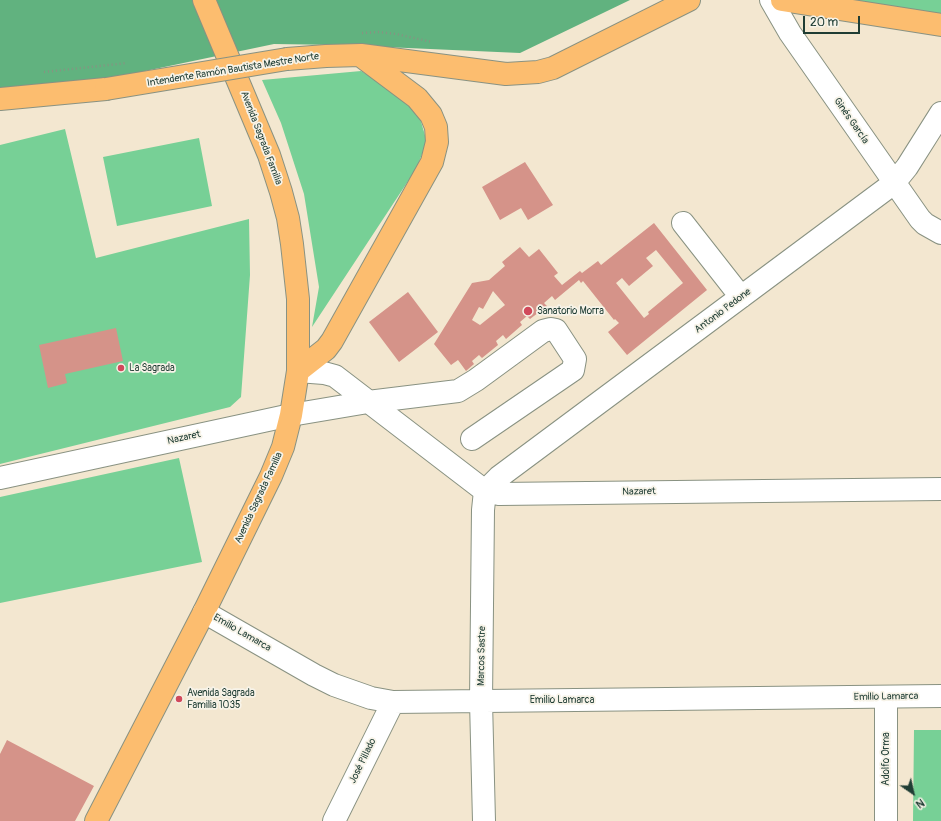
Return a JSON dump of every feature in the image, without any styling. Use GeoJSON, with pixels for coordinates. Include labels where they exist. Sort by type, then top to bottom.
{"type":"FeatureCollection","features":[{"type":"Feature","properties":{"kind":"main road","name":"Avenida Sagrada Familia"},"geometry":{"type":"LineString","coordinates":[[96,821],[204,612],[272,476],[283,447],[291,415],[298,371],[298,299],[288,218],[269,154],[204,0]]}},
{"type":"Feature","properties":{"kind":"main road","name":"Intendente Ramón Bautista Mestre Norte"},"geometry":{"type":"LineString","coordinates":[[0,99],[106,89],[287,59],[326,56],[360,55],[506,74],[538,72],[553,68],[689,0]]}},
{"type":"Feature","properties":{"kind":"main road"},"geometry":{"type":"LineString","coordinates":[[782,0],[941,25]]}},
{"type":"Feature","properties":{"kind":"main road"},"geometry":{"type":"LineString","coordinates":[[298,371],[326,349],[332,341],[432,162],[437,142],[436,127],[431,116],[417,98],[360,55]]}},
{"type":"Feature","properties":{"kind":"street","name":"Ginés García"},"geometry":{"type":"LineString","coordinates":[[771,0],[790,33],[894,183],[925,224],[941,233]]}},
{"type":"Feature","properties":{"kind":"street","name":"Antonio Pedone"},"geometry":{"type":"LineString","coordinates":[[485,491],[499,477],[894,183],[907,167],[941,113]]}},
{"type":"Feature","properties":{"kind":"street"},"geometry":{"type":"LineString","coordinates":[[683,223],[741,297]]}},
{"type":"Feature","properties":{"kind":"street"},"geometry":{"type":"LineString","coordinates":[[368,402],[458,391],[476,380],[543,331],[551,329],[556,330],[575,359],[573,370],[472,439]]}},
{"type":"Feature","properties":{"kind":"street","name":"Nazaret"},"geometry":{"type":"LineString","coordinates":[[298,371],[324,373],[335,376],[485,491],[507,494],[941,489]]}},
{"type":"Feature","properties":{"kind":"street","name":"Nazaret"},"geometry":{"type":"LineString","coordinates":[[0,478],[291,415],[368,402]]}},
{"type":"Feature","properties":{"kind":"street","name":"Marcos Sastre"},"geometry":{"type":"LineString","coordinates":[[484,821],[482,701],[483,510],[485,491]]}},
{"type":"Feature","properties":{"kind":"street","name":"Emilio Lamarca"},"geometry":{"type":"LineString","coordinates":[[204,612],[334,685],[371,698],[393,702],[941,696]]}},
{"type":"Feature","properties":{"kind":"street","name":"Adolfo Orma"},"geometry":{"type":"LineString","coordinates":[[886,697],[886,821]]}},
{"type":"Feature","properties":{"kind":"street","name":"José Pillado"},"geometry":{"type":"LineString","coordinates":[[334,821],[393,702]]}},
{"type":"Feature","properties":{"kind":"green space"},"geometry":{"type":"Polygon","coordinates":[[[0,0],[630,0],[520,53],[340,45],[274,44],[88,83],[0,88],[0,0]]]}},
{"type":"Feature","properties":{"kind":"green space"},"geometry":{"type":"Polygon","coordinates":[[[782,0],[941,0],[941,25],[782,0]]]}},
{"type":"Feature","properties":{"kind":"green space"},"geometry":{"type":"Polygon","coordinates":[[[361,71],[394,91],[419,115],[427,142],[416,169],[312,327],[319,287],[304,194],[281,123],[262,80],[361,71]]]}},
{"type":"Feature","properties":{"kind":"green space","name":"La Sagrada"},"geometry":{"type":"Polygon","coordinates":[[[65,129],[96,258],[249,219],[250,275],[241,397],[230,407],[0,464],[0,145],[65,129]]]}},
{"type":"Feature","properties":{"kind":"green space"},"geometry":{"type":"Polygon","coordinates":[[[199,138],[212,206],[117,226],[103,157],[199,138]]]}},
{"type":"Feature","properties":{"kind":"green space"},"geometry":{"type":"Polygon","coordinates":[[[179,458],[202,562],[0,603],[0,497],[179,458]]]}},
{"type":"Feature","properties":{"kind":"green space"},"geometry":{"type":"Polygon","coordinates":[[[914,730],[941,730],[941,821],[913,821],[914,730]]]}},
{"type":"Feature","properties":{"kind":"building"},"geometry":{"type":"Polygon","coordinates":[[[525,162],[553,205],[528,220],[521,208],[500,220],[482,187],[525,162]]]}},
{"type":"Feature","properties":{"kind":"building"},"geometry":{"type":"Polygon","coordinates":[[[654,223],[707,290],[627,355],[608,332],[619,323],[615,319],[614,320],[583,281],[581,283],[579,280],[555,300],[552,296],[544,303],[547,306],[530,319],[527,316],[520,322],[522,325],[506,339],[503,335],[496,341],[498,345],[482,358],[479,355],[472,361],[474,364],[466,371],[458,360],[451,365],[434,344],[472,283],[489,280],[505,266],[502,262],[520,247],[529,257],[539,249],[558,273],[554,276],[562,285],[580,271],[582,273],[598,261],[601,265],[654,223]],[[656,250],[646,258],[653,266],[629,286],[622,278],[616,283],[644,318],[649,314],[648,312],[683,283],[656,250]],[[493,291],[483,309],[479,307],[472,320],[480,325],[505,305],[493,291]]]}},
{"type":"Feature","properties":{"kind":"building"},"geometry":{"type":"Polygon","coordinates":[[[408,292],[438,332],[399,362],[369,322],[408,292]]]}},
{"type":"Feature","properties":{"kind":"building"},"geometry":{"type":"Polygon","coordinates":[[[116,328],[123,361],[65,374],[67,383],[48,388],[39,345],[116,328]]]}},
{"type":"Feature","properties":{"kind":"building"},"geometry":{"type":"Polygon","coordinates":[[[7,740],[94,786],[75,821],[0,821],[0,754],[7,740]]]}},
{"type":"Feature","properties":{"kind":"place","name":"Sanatorio Morra"},"geometry":{"type":"Point","coordinates":[528,311]}},
{"type":"Feature","properties":{"kind":"place","name":"La Sagrada"},"geometry":{"type":"Point","coordinates":[121,368]}},
{"type":"Feature","properties":{"kind":"place","name":"Avenida Sagrada Familia 1035"},"geometry":{"type":"Point","coordinates":[179,699]}}]}
